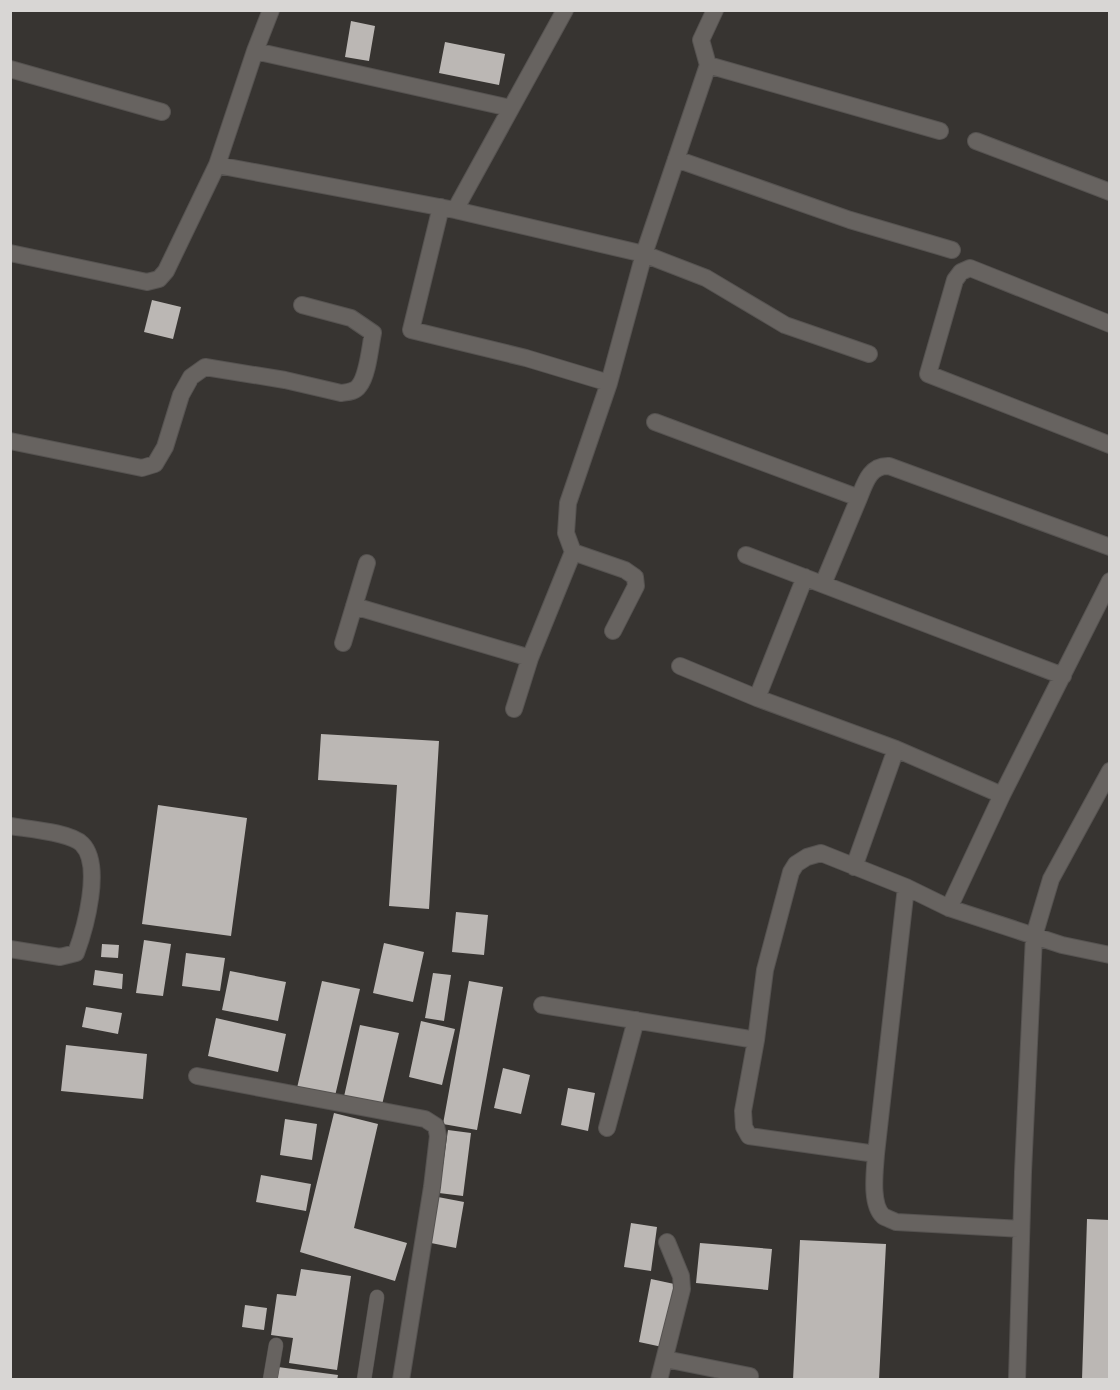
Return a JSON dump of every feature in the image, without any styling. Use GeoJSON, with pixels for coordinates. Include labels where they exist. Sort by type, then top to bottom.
{"type":"FeatureCollection","features":[{"type":"Feature","properties":{"kind":"street"},"geometry":{"type":"LineString","coordinates":[[10,253],[147,282],[159,279],[166,271],[217,165],[271,10]]}},
{"type":"Feature","properties":{"kind":"street"},"geometry":{"type":"LineString","coordinates":[[565,10],[510,108],[448,208],[411,330],[526,358],[609,383]]}},
{"type":"Feature","properties":{"kind":"street"},"geometry":{"type":"LineString","coordinates":[[514,709],[530,658],[573,552],[566,533],[568,503],[609,383],[644,254],[708,64],[701,40],[715,10]]}},
{"type":"Feature","properties":{"kind":"street"},"geometry":{"type":"LineString","coordinates":[[255,51],[510,108]]}},
{"type":"Feature","properties":{"kind":"street"},"geometry":{"type":"LineString","coordinates":[[708,64],[940,131]]}},
{"type":"Feature","properties":{"kind":"street"},"geometry":{"type":"LineString","coordinates":[[10,69],[162,112]]}},
{"type":"Feature","properties":{"kind":"street"},"geometry":{"type":"LineString","coordinates":[[976,141],[1110,192]]}},
{"type":"Feature","properties":{"kind":"street"},"geometry":{"type":"LineString","coordinates":[[676,159],[850,219],[952,250]]}},
{"type":"Feature","properties":{"kind":"street"},"geometry":{"type":"LineString","coordinates":[[217,165],[448,208],[644,254],[706,278],[785,325],[869,354]]}},
{"type":"Feature","properties":{"kind":"street"},"geometry":{"type":"LineString","coordinates":[[1110,324],[970,268],[966,269],[955,280],[928,374],[1110,445]]}},
{"type":"Feature","properties":{"kind":"street"},"geometry":{"type":"LineString","coordinates":[[10,441],[142,468],[155,464],[165,447],[182,395],[191,377],[205,367],[285,380],[341,393],[359,388],[373,333],[351,318],[302,305]]}},
{"type":"Feature","properties":{"kind":"street"},"geometry":{"type":"LineString","coordinates":[[655,422],[859,498]]}},
{"type":"Feature","properties":{"kind":"street"},"geometry":{"type":"LineString","coordinates":[[823,584],[871,472],[880,465],[889,466],[1110,547]]}},
{"type":"Feature","properties":{"kind":"street"},"geometry":{"type":"LineString","coordinates":[[573,552],[625,570],[635,577],[636,586],[613,631]]}},
{"type":"Feature","properties":{"kind":"street"},"geometry":{"type":"LineString","coordinates":[[746,555],[1063,676]]}},
{"type":"Feature","properties":{"kind":"street"},"geometry":{"type":"LineString","coordinates":[[343,643],[367,563]]}},
{"type":"Feature","properties":{"kind":"street"},"geometry":{"type":"LineString","coordinates":[[757,699],[805,577]]}},
{"type":"Feature","properties":{"kind":"street"},"geometry":{"type":"LineString","coordinates":[[949,908],[1002,795],[1110,581]]}},
{"type":"Feature","properties":{"kind":"street"},"geometry":{"type":"LineString","coordinates":[[354,606],[530,658]]}},
{"type":"Feature","properties":{"kind":"street"},"geometry":{"type":"LineString","coordinates":[[680,666],[757,699],[896,749],[1002,795]]}},
{"type":"Feature","properties":{"kind":"street"},"geometry":{"type":"LineString","coordinates":[[854,867],[896,749]]}},
{"type":"Feature","properties":{"kind":"street"},"geometry":{"type":"LineString","coordinates":[[1017,1380],[1034,936],[1051,879],[1110,771]]}},
{"type":"Feature","properties":{"kind":"street"},"geometry":{"type":"LineString","coordinates":[[10,826],[39,830],[82,843],[88,852],[92,883],[83,933],[76,953],[60,957],[10,949]]}},
{"type":"Feature","properties":{"kind":"street"},"geometry":{"type":"LineString","coordinates":[[876,1154],[749,1136],[744,1127],[743,1111],[756,1040],[765,970],[791,872],[796,864],[807,857],[821,853],[906,887],[949,908],[1062,945],[1110,955]]}},
{"type":"Feature","properties":{"kind":"street"},"geometry":{"type":"LineString","coordinates":[[906,887],[876,1154],[874,1178],[876,1206],[883,1216],[896,1222],[1021,1229]]}},
{"type":"Feature","properties":{"kind":"street"},"geometry":{"type":"LineString","coordinates":[[542,1005],[756,1040]]}},
{"type":"Feature","properties":{"kind":"street"},"geometry":{"type":"LineString","coordinates":[[607,1128],[636,1020]]}},
{"type":"Feature","properties":{"kind":"street"},"geometry":{"type":"LineString","coordinates":[[197,1076],[425,1119],[436,1126],[437,1146],[432,1187],[401,1380]]}},
{"type":"Feature","properties":{"kind":"street"},"geometry":{"type":"LineString","coordinates":[[659,1380],[682,1289],[681,1276],[667,1242]]}},
{"type":"Feature","properties":{"kind":"street"},"geometry":{"type":"LineString","coordinates":[[665,1359],[750,1376]]}},
{"type":"Feature","properties":{"kind":"lane"},"geometry":{"type":"LineString","coordinates":[[364,1380],[377,1297]]}},
{"type":"Feature","properties":{"kind":"lane"},"geometry":{"type":"LineString","coordinates":[[270,1380],[276,1345]]}},
{"type":"Feature","properties":{"kind":"building"},"geometry":{"type":"Polygon","coordinates":[[[351,21],[375,26],[369,61],[345,57],[351,21]]]}},
{"type":"Feature","properties":{"kind":"building"},"geometry":{"type":"Polygon","coordinates":[[[445,42],[505,54],[499,85],[439,73],[445,42]]]}},
{"type":"Feature","properties":{"kind":"building"},"geometry":{"type":"Polygon","coordinates":[[[152,300],[181,307],[173,339],[144,332],[152,300]]]}},
{"type":"Feature","properties":{"kind":"building"},"geometry":{"type":"Polygon","coordinates":[[[321,734],[439,741],[429,909],[389,906],[397,785],[318,780],[321,734]]]}},
{"type":"Feature","properties":{"kind":"building"},"geometry":{"type":"Polygon","coordinates":[[[158,805],[247,818],[231,936],[142,924],[158,805]]]}},
{"type":"Feature","properties":{"kind":"building"},"geometry":{"type":"Polygon","coordinates":[[[456,912],[488,915],[484,955],[452,952],[456,912]]]}},
{"type":"Feature","properties":{"kind":"building"},"geometry":{"type":"Polygon","coordinates":[[[144,940],[171,944],[163,996],[136,993],[144,940]]]}},
{"type":"Feature","properties":{"kind":"building"},"geometry":{"type":"Polygon","coordinates":[[[384,943],[424,952],[413,1002],[373,993],[384,943]]]}},
{"type":"Feature","properties":{"kind":"building"},"geometry":{"type":"Polygon","coordinates":[[[102,944],[119,945],[118,958],[101,957],[102,944]]]}},
{"type":"Feature","properties":{"kind":"building"},"geometry":{"type":"Polygon","coordinates":[[[186,953],[225,958],[220,991],[182,986],[186,953]]]}},
{"type":"Feature","properties":{"kind":"building"},"geometry":{"type":"Polygon","coordinates":[[[95,970],[123,974],[122,989],[93,985],[95,970]]]}},
{"type":"Feature","properties":{"kind":"building"},"geometry":{"type":"Polygon","coordinates":[[[230,971],[286,982],[278,1021],[222,1010],[230,971]]]}},
{"type":"Feature","properties":{"kind":"building"},"geometry":{"type":"Polygon","coordinates":[[[433,973],[451,975],[444,1021],[425,1018],[433,973]]]}},
{"type":"Feature","properties":{"kind":"building"},"geometry":{"type":"Polygon","coordinates":[[[322,981],[360,989],[335,1096],[297,1088],[322,981]]]}},
{"type":"Feature","properties":{"kind":"building"},"geometry":{"type":"Polygon","coordinates":[[[469,981],[503,987],[477,1130],[443,1124],[469,981]]]}},
{"type":"Feature","properties":{"kind":"building"},"geometry":{"type":"Polygon","coordinates":[[[86,1007],[122,1013],[118,1034],[82,1027],[86,1007]]]}},
{"type":"Feature","properties":{"kind":"building"},"geometry":{"type":"Polygon","coordinates":[[[216,1018],[286,1034],[278,1072],[208,1056],[216,1018]]]}},
{"type":"Feature","properties":{"kind":"building"},"geometry":{"type":"Polygon","coordinates":[[[421,1021],[455,1029],[442,1085],[409,1077],[421,1021]]]}},
{"type":"Feature","properties":{"kind":"building"},"geometry":{"type":"Polygon","coordinates":[[[360,1025],[399,1033],[381,1109],[343,1101],[360,1025]]]}},
{"type":"Feature","properties":{"kind":"building"},"geometry":{"type":"Polygon","coordinates":[[[66,1045],[147,1054],[143,1099],[61,1091],[66,1045]]]}},
{"type":"Feature","properties":{"kind":"building"},"geometry":{"type":"Polygon","coordinates":[[[503,1068],[530,1075],[521,1114],[494,1108],[503,1068]]]}},
{"type":"Feature","properties":{"kind":"building"},"geometry":{"type":"Polygon","coordinates":[[[568,1088],[595,1093],[588,1131],[561,1125],[568,1088]]]}},
{"type":"Feature","properties":{"kind":"building"},"geometry":{"type":"Polygon","coordinates":[[[334,1113],[378,1124],[354,1228],[407,1243],[395,1281],[300,1252],[334,1113]]]}},
{"type":"Feature","properties":{"kind":"building"},"geometry":{"type":"Polygon","coordinates":[[[285,1119],[317,1124],[312,1160],[280,1155],[285,1119]]]}},
{"type":"Feature","properties":{"kind":"building"},"geometry":{"type":"Polygon","coordinates":[[[448,1130],[471,1133],[463,1196],[439,1193],[448,1130]]]}},
{"type":"Feature","properties":{"kind":"building"},"geometry":{"type":"Polygon","coordinates":[[[261,1175],[311,1184],[306,1211],[256,1202],[261,1175]]]}},
{"type":"Feature","properties":{"kind":"building"},"geometry":{"type":"Polygon","coordinates":[[[438,1197],[464,1202],[456,1248],[431,1243],[438,1197]]]}},
{"type":"Feature","properties":{"kind":"building"},"geometry":{"type":"Polygon","coordinates":[[[1087,1219],[1110,1220],[1110,1380],[1082,1380],[1087,1219]]]}},
{"type":"Feature","properties":{"kind":"building"},"geometry":{"type":"Polygon","coordinates":[[[631,1223],[657,1227],[651,1271],[624,1267],[631,1223]]]}},
{"type":"Feature","properties":{"kind":"building"},"geometry":{"type":"Polygon","coordinates":[[[800,1240],[886,1244],[879,1380],[793,1380],[800,1240]]]}},
{"type":"Feature","properties":{"kind":"building"},"geometry":{"type":"Polygon","coordinates":[[[700,1243],[772,1249],[768,1290],[696,1283],[700,1243]]]}},
{"type":"Feature","properties":{"kind":"building"},"geometry":{"type":"Polygon","coordinates":[[[301,1269],[351,1276],[337,1370],[289,1363],[293,1338],[271,1335],[277,1294],[296,1296],[301,1269]]]}},
{"type":"Feature","properties":{"kind":"building"},"geometry":{"type":"Polygon","coordinates":[[[651,1279],[679,1285],[667,1348],[639,1342],[651,1279]]]}},
{"type":"Feature","properties":{"kind":"building"},"geometry":{"type":"Polygon","coordinates":[[[245,1305],[267,1308],[264,1330],[242,1327],[245,1305]]]}},
{"type":"Feature","properties":{"kind":"building"},"geometry":{"type":"Polygon","coordinates":[[[278,1367],[338,1375],[337,1380],[276,1380],[278,1367]]]}}]}
